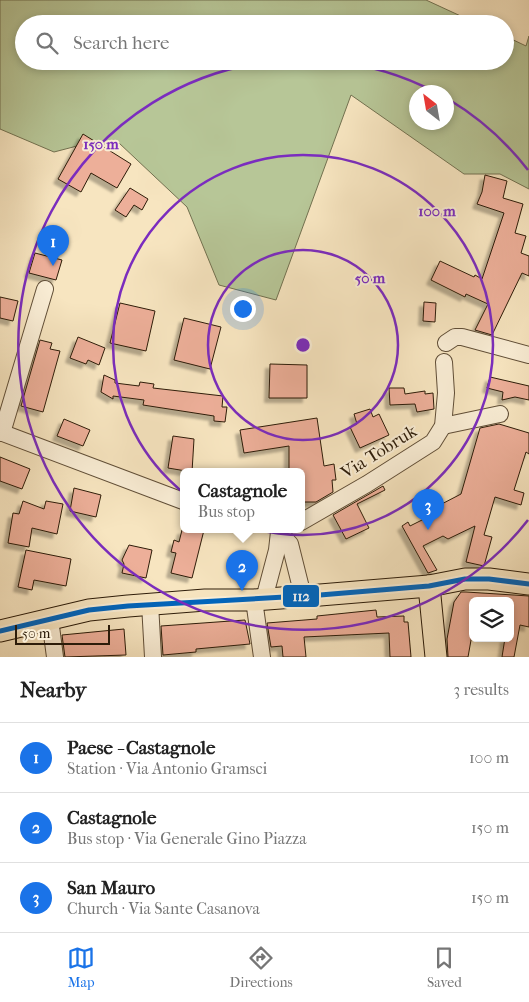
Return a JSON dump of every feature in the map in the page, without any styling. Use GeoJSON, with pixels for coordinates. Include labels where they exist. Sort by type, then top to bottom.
{"type":"FeatureCollection","features":[{"type":"Feature","properties":{"kind":"main road"},"geometry":{"type":"LineString","coordinates":[[0,631],[88,610],[150,604],[204,600],[259,599],[429,586],[465,579],[489,579],[529,584]]}},
{"type":"Feature","properties":{"kind":"main road"},"geometry":{"type":"LineString","coordinates":[[429,586],[436,657]]}},
{"type":"Feature","properties":{"kind":"street"},"geometry":{"type":"LineString","coordinates":[[45,289],[1,433],[180,500]]}},
{"type":"Feature","properties":{"kind":"street"},"geometry":{"type":"LineString","coordinates":[[446,343],[455,337],[462,337],[529,355]]}},
{"type":"Feature","properties":{"kind":"street","name":"Via Tobruk"},"geometry":{"type":"LineString","coordinates":[[305,520],[367,484],[433,442],[443,426],[446,393],[444,362]]}},
{"type":"Feature","properties":{"kind":"street"},"geometry":{"type":"LineString","coordinates":[[443,426],[500,414]]}},
{"type":"Feature","properties":{"kind":"street"},"geometry":{"type":"LineString","coordinates":[[262,657],[259,599],[277,550],[278,533]]}},
{"type":"Feature","properties":{"kind":"street"},"geometry":{"type":"LineString","coordinates":[[280,533],[290,544],[303,596]]}},
{"type":"Feature","properties":{"kind":"street"},"geometry":{"type":"LineString","coordinates":[[150,604],[153,657]]}},
{"type":"Feature","properties":{"kind":"street"},"geometry":{"type":"LineString","coordinates":[[50,619],[55,657]]}},
{"type":"Feature","properties":{"kind":"green space"},"geometry":{"type":"Polygon","coordinates":[[[0,0],[426,0],[458,15],[15,15],[15,70],[514,70],[514,40],[526,46],[529,36],[529,189],[500,174],[464,174],[351,95],[276,300],[219,285],[187,207],[119,143],[77,146],[54,152],[0,129],[0,0]]]}},
{"type":"Feature","properties":{"kind":"building"},"geometry":{"type":"Polygon","coordinates":[[[83,134],[131,164],[117,188],[91,173],[81,192],[58,179],[83,134]]]}},
{"type":"Feature","properties":{"kind":"building"},"geometry":{"type":"Polygon","coordinates":[[[485,175],[507,181],[503,198],[523,204],[515,233],[526,236],[521,253],[529,256],[529,276],[522,273],[492,335],[475,330],[488,304],[466,294],[465,297],[431,280],[440,261],[482,279],[504,213],[477,204],[482,192],[485,175]]]}},
{"type":"Feature","properties":{"kind":"building"},"geometry":{"type":"Polygon","coordinates":[[[130,188],[148,199],[142,210],[134,205],[126,217],[115,210],[130,188]]]}},
{"type":"Feature","properties":{"kind":"building"},"geometry":{"type":"Polygon","coordinates":[[[35,253],[62,260],[56,280],[29,273],[35,253]]]}},
{"type":"Feature","properties":{"kind":"building"},"geometry":{"type":"Polygon","coordinates":[[[0,297],[18,301],[13,321],[0,318],[0,297]]]}},
{"type":"Feature","properties":{"kind":"building"},"geometry":{"type":"Polygon","coordinates":[[[424,302],[436,303],[435,322],[423,321],[424,302]]]}},
{"type":"Feature","properties":{"kind":"building"},"geometry":{"type":"Polygon","coordinates":[[[120,303],[155,311],[146,351],[110,343],[120,303]]]}},
{"type":"Feature","properties":{"kind":"building"},"geometry":{"type":"Polygon","coordinates":[[[184,318],[221,327],[210,369],[174,360],[184,318]]]}},
{"type":"Feature","properties":{"kind":"building"},"geometry":{"type":"Polygon","coordinates":[[[78,337],[105,348],[99,365],[88,360],[86,364],[70,358],[78,337]]]}},
{"type":"Feature","properties":{"kind":"building"},"geometry":{"type":"Polygon","coordinates":[[[40,340],[52,343],[50,349],[60,351],[43,412],[21,406],[40,340]]]}},
{"type":"Feature","properties":{"kind":"building"},"geometry":{"type":"Polygon","coordinates":[[[270,364],[307,365],[307,398],[269,398],[270,364]]]}},
{"type":"Feature","properties":{"kind":"building"},"geometry":{"type":"Polygon","coordinates":[[[104,375],[115,380],[115,383],[139,386],[140,382],[154,384],[153,388],[223,396],[222,407],[227,407],[225,422],[214,421],[214,416],[143,405],[144,400],[113,396],[113,399],[101,392],[104,375]]]}},
{"type":"Feature","properties":{"kind":"building"},"geometry":{"type":"Polygon","coordinates":[[[490,377],[529,386],[529,400],[515,397],[502,400],[503,392],[487,388],[490,377]]]}},
{"type":"Feature","properties":{"kind":"building"},"geometry":{"type":"Polygon","coordinates":[[[389,388],[404,388],[405,394],[425,391],[425,394],[433,393],[434,409],[417,412],[415,404],[390,405],[389,388]]]}},
{"type":"Feature","properties":{"kind":"building"},"geometry":{"type":"Polygon","coordinates":[[[370,409],[373,417],[379,414],[389,435],[360,448],[350,427],[357,424],[354,414],[370,409]]]}},
{"type":"Feature","properties":{"kind":"building"},"geometry":{"type":"Polygon","coordinates":[[[317,418],[324,466],[334,464],[336,480],[332,480],[333,492],[316,502],[305,502],[305,468],[289,468],[289,446],[244,453],[240,430],[317,418]]]}},
{"type":"Feature","properties":{"kind":"building"},"geometry":{"type":"Polygon","coordinates":[[[64,419],[90,430],[83,446],[57,436],[64,419]]]}},
{"type":"Feature","properties":{"kind":"building"},"geometry":{"type":"Polygon","coordinates":[[[499,424],[529,433],[529,454],[526,452],[514,490],[524,493],[521,505],[495,497],[484,535],[492,537],[484,566],[466,562],[475,526],[448,539],[443,536],[423,546],[437,570],[428,573],[402,526],[408,522],[410,526],[430,516],[434,508],[461,494],[480,428],[499,424]]]}},
{"type":"Feature","properties":{"kind":"building"},"geometry":{"type":"Polygon","coordinates":[[[173,436],[194,439],[192,468],[180,468],[180,470],[168,468],[173,436]]]}},
{"type":"Feature","properties":{"kind":"building"},"geometry":{"type":"Polygon","coordinates":[[[0,457],[30,469],[22,489],[0,481],[0,457]]]}},
{"type":"Feature","properties":{"kind":"building"},"geometry":{"type":"Polygon","coordinates":[[[383,486],[385,490],[357,504],[369,528],[346,539],[333,515],[383,486]]]}},
{"type":"Feature","properties":{"kind":"building"},"geometry":{"type":"Polygon","coordinates":[[[74,488],[101,495],[96,517],[70,511],[74,488]]]}},
{"type":"Feature","properties":{"kind":"building"},"geometry":{"type":"Polygon","coordinates":[[[23,501],[44,509],[46,501],[63,504],[57,534],[32,528],[29,547],[8,543],[13,513],[19,514],[23,501]]]}},
{"type":"Feature","properties":{"kind":"building"},"geometry":{"type":"Polygon","coordinates":[[[181,533],[203,533],[192,578],[171,573],[176,553],[171,552],[174,540],[179,542],[181,533]]]}},
{"type":"Feature","properties":{"kind":"building"},"geometry":{"type":"Polygon","coordinates":[[[129,545],[152,550],[146,578],[122,573],[124,564],[122,560],[129,545]]]}},
{"type":"Feature","properties":{"kind":"building"},"geometry":{"type":"Polygon","coordinates":[[[26,550],[71,559],[66,586],[34,580],[32,590],[18,587],[26,550]]]}},
{"type":"Feature","properties":{"kind":"building"},"geometry":{"type":"Polygon","coordinates":[[[461,592],[529,596],[529,627],[520,625],[514,657],[502,657],[504,642],[514,642],[514,597],[469,597],[469,642],[471,642],[468,657],[448,657],[447,639],[454,602],[461,592]]]}},
{"type":"Feature","properties":{"kind":"building"},"geometry":{"type":"Polygon","coordinates":[[[376,610],[377,617],[404,616],[404,622],[408,622],[411,657],[390,657],[389,633],[304,637],[306,657],[283,657],[282,646],[271,647],[267,623],[317,619],[317,616],[376,610]]]}},
{"type":"Feature","properties":{"kind":"building"},"geometry":{"type":"Polygon","coordinates":[[[245,620],[250,644],[196,649],[196,652],[163,655],[161,626],[245,620]]]}},
{"type":"Feature","properties":{"kind":"building"},"geometry":{"type":"Polygon","coordinates":[[[124,629],[126,655],[65,657],[62,635],[124,629]]]}},
{"type":"Feature","properties":{"kind":"transit line","name":"112"},"geometry":{"type":"LineString","coordinates":[[0,631],[89,610],[128,606],[320,595],[429,586],[465,579],[489,579],[529,584]]}},
{"type":"Feature","properties":{"kind":"place","name":"Paese - Castagnole"},"geometry":{"type":"Point","coordinates":[53,266]}},
{"type":"Feature","properties":{"kind":"place","name":"San Mauro"},"geometry":{"type":"Point","coordinates":[428,530]}},
{"type":"Feature","properties":{"kind":"place","name":"Castagnole"},"geometry":{"type":"Point","coordinates":[242,591]}}]}
